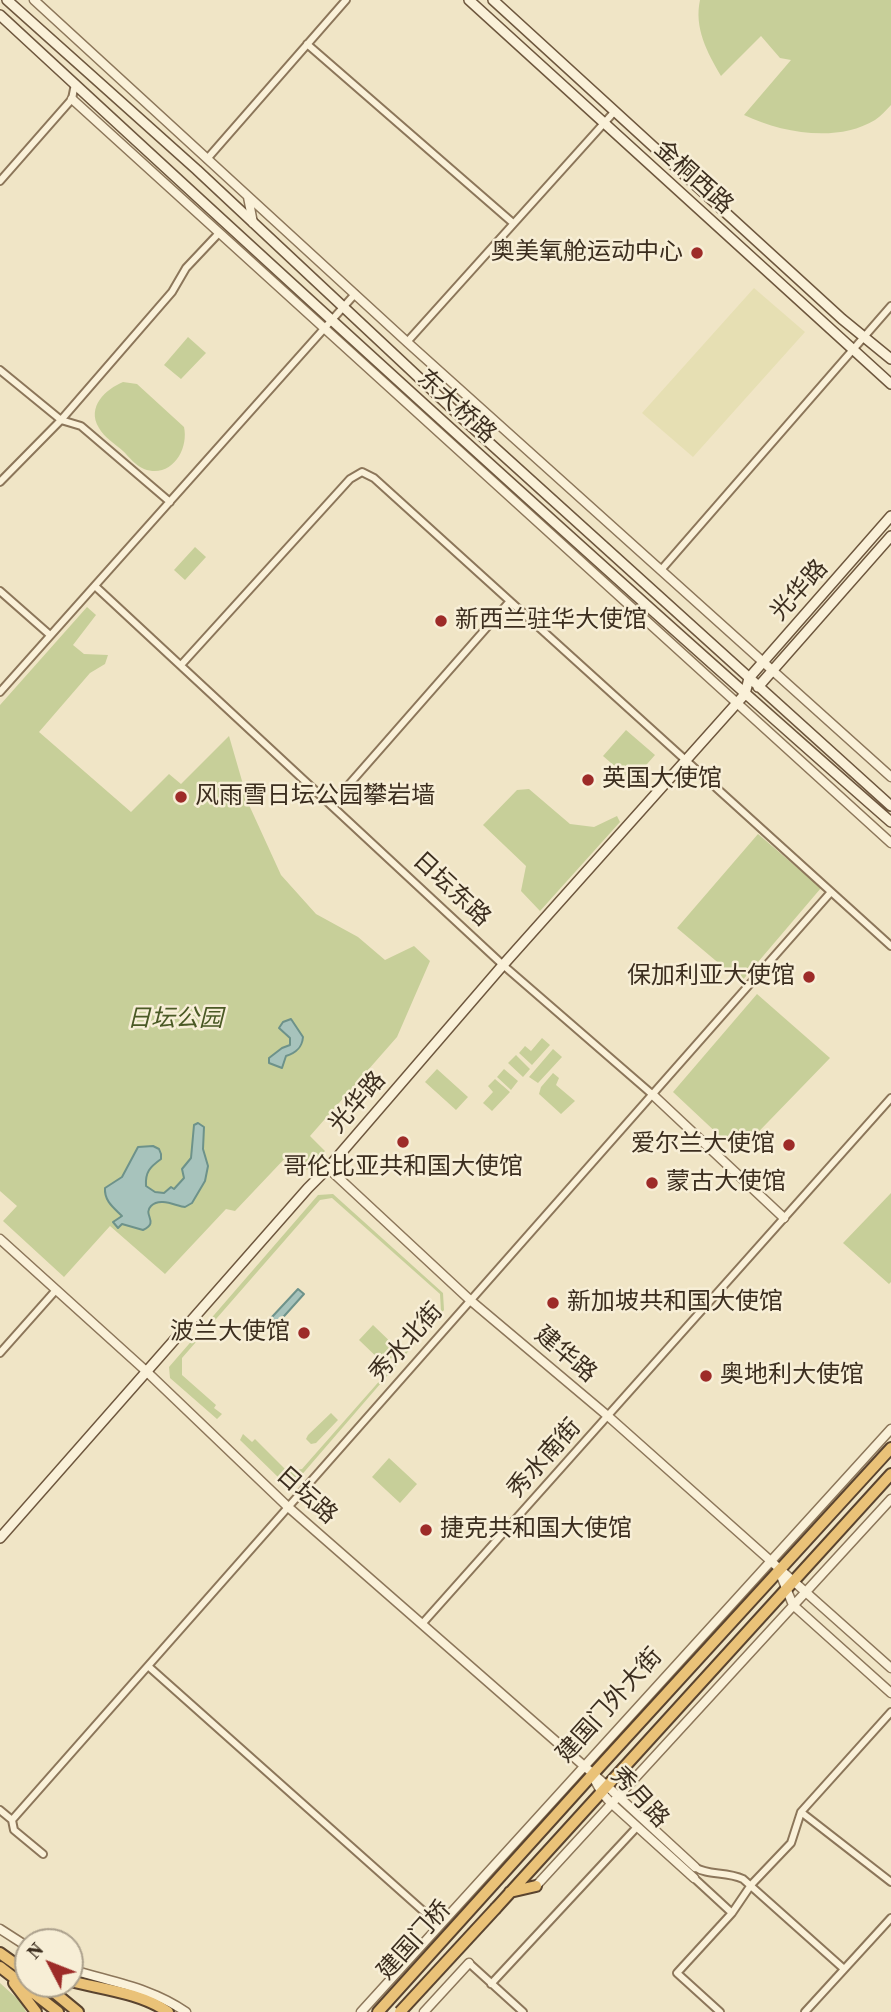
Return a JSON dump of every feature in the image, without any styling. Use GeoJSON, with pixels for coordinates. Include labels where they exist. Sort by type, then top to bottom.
{"type":"FeatureCollection","features":[{"type":"Feature","properties":{"kind":"highway","name":"建国门外大街"},"geometry":{"type":"LineString","coordinates":[[482,1898],[587,1771],[891,1448]]}},
{"type":"Feature","properties":{"kind":"highway"},"geometry":{"type":"LineString","coordinates":[[510,1892],[891,1474]]}},
{"type":"Feature","properties":{"kind":"highway"},"geometry":{"type":"LineString","coordinates":[[510,1892],[536,1886]]}},
{"type":"Feature","properties":{"kind":"highway","name":"建国门桥"},"geometry":{"type":"LineString","coordinates":[[400,2012],[510,1892]]}},
{"type":"Feature","properties":{"kind":"highway","name":"建国门桥"},"geometry":{"type":"LineString","coordinates":[[378,2012],[482,1898]]}},
{"type":"Feature","properties":{"kind":"highway"},"geometry":{"type":"LineString","coordinates":[[0,1968],[36,2012]]}},
{"type":"Feature","properties":{"kind":"highway"},"geometry":{"type":"LineString","coordinates":[[0,1968],[58,2012]]}},
{"type":"Feature","properties":{"kind":"highway"},"geometry":{"type":"LineString","coordinates":[[84,1984],[134,1997],[158,2005],[167,2012]]}},
{"type":"Feature","properties":{"kind":"highway"},"geometry":{"type":"LineString","coordinates":[[61,1998],[78,2012]]}},
{"type":"Feature","properties":{"kind":"main road","name":"东大桥路"},"geometry":{"type":"LineString","coordinates":[[7,0],[197,170],[342,309],[891,806]]}},
{"type":"Feature","properties":{"kind":"main road","name":"金桐西路"},"geometry":{"type":"LineString","coordinates":[[468,0],[891,384]]}},
{"type":"Feature","properties":{"kind":"main road","name":"金桐西路"},"geometry":{"type":"LineString","coordinates":[[493,0],[842,319],[891,359]]}},
{"type":"Feature","properties":{"kind":"main road","name":"东大桥路"},"geometry":{"type":"LineString","coordinates":[[0,15],[328,325],[891,822]]}},
{"type":"Feature","properties":{"kind":"main road","name":"光华路"},"geometry":{"type":"LineString","coordinates":[[0,1538],[328,1168],[503,965],[686,762],[745,694],[749,677],[891,516]]}},
{"type":"Feature","properties":{"kind":"main road","name":"光华路"},"geometry":{"type":"LineString","coordinates":[[758,687],[891,536]]}},
{"type":"Feature","properties":{"kind":"street"},"geometry":{"type":"LineString","coordinates":[[34,0],[407,342],[891,777]]}},
{"type":"Feature","properties":{"kind":"street"},"geometry":{"type":"LineString","coordinates":[[207,159],[346,0]]}},
{"type":"Feature","properties":{"kind":"street"},"geometry":{"type":"LineString","coordinates":[[307,44],[513,223]]}},
{"type":"Feature","properties":{"kind":"street"},"geometry":{"type":"LineString","coordinates":[[0,180],[72,99],[75,84]]}},
{"type":"Feature","properties":{"kind":"street"},"geometry":{"type":"LineString","coordinates":[[72,99],[219,233],[328,325],[891,843]]}},
{"type":"Feature","properties":{"kind":"street"},"geometry":{"type":"LineString","coordinates":[[407,342],[615,111]]}},
{"type":"Feature","properties":{"kind":"street"},"geometry":{"type":"LineString","coordinates":[[248,197],[253,223]]}},
{"type":"Feature","properties":{"kind":"street"},"geometry":{"type":"LineString","coordinates":[[0,482],[61,420],[172,292],[186,268],[219,233]]}},
{"type":"Feature","properties":{"kind":"street"},"geometry":{"type":"LineString","coordinates":[[0,692],[355,294]]}},
{"type":"Feature","properties":{"kind":"street"},"geometry":{"type":"LineString","coordinates":[[661,570],[891,306]]}},
{"type":"Feature","properties":{"kind":"street"},"geometry":{"type":"LineString","coordinates":[[0,370],[61,420],[80,426],[170,502]]}},
{"type":"Feature","properties":{"kind":"street"},"geometry":{"type":"LineString","coordinates":[[181,665],[350,479],[362,472],[374,478],[891,946]]}},
{"type":"Feature","properties":{"kind":"street","name":"日坛东路"},"geometry":{"type":"LineString","coordinates":[[95,586],[503,965],[653,1096],[784,1218]]}},
{"type":"Feature","properties":{"kind":"street"},"geometry":{"type":"LineString","coordinates":[[0,591],[50,635]]}},
{"type":"Feature","properties":{"kind":"street"},"geometry":{"type":"LineString","coordinates":[[331,805],[510,601]]}},
{"type":"Feature","properties":{"kind":"street","name":"光华路"},"geometry":{"type":"LineString","coordinates":[[745,694],[758,687]]}},
{"type":"Feature","properties":{"kind":"street","name":"秀水北街"},"geometry":{"type":"LineString","coordinates":[[12,1820],[831,891]]}},
{"type":"Feature","properties":{"kind":"street","name":"秀水南街"},"geometry":{"type":"LineString","coordinates":[[422,1624],[891,1098]]}},
{"type":"Feature","properties":{"kind":"street","name":"建华路"},"geometry":{"type":"LineString","coordinates":[[328,1168],[470,1300],[608,1417],[779,1570]]}},
{"type":"Feature","properties":{"kind":"street","name":"日坛路"},"geometry":{"type":"LineString","coordinates":[[0,1239],[146,1371],[287,1506],[587,1771]]}},
{"type":"Feature","properties":{"kind":"street"},"geometry":{"type":"LineString","coordinates":[[0,1353],[56,1290]]}},
{"type":"Feature","properties":{"kind":"street","name":"建国门外大街"},"geometry":{"type":"LineString","coordinates":[[361,2012],[587,1771],[769,1562],[891,1429]]}},
{"type":"Feature","properties":{"kind":"street"},"geometry":{"type":"LineString","coordinates":[[536,1886],[891,1499]]}},
{"type":"Feature","properties":{"kind":"street"},"geometry":{"type":"LineString","coordinates":[[779,1570],[790,1585],[793,1605],[891,1693]]}},
{"type":"Feature","properties":{"kind":"street"},"geometry":{"type":"LineString","coordinates":[[790,1585],[805,1592],[891,1668]]}},
{"type":"Feature","properties":{"kind":"street"},"geometry":{"type":"LineString","coordinates":[[148,1666],[430,1917]]}},
{"type":"Feature","properties":{"kind":"street"},"geometry":{"type":"LineString","coordinates":[[720,2012],[677,1973],[732,1913],[751,1885],[791,1843],[801,1812],[891,1712]]}},
{"type":"Feature","properties":{"kind":"street","name":"秀月路"},"geometry":{"type":"LineString","coordinates":[[587,1771],[605,1790],[611,1803],[732,1913]]}},
{"type":"Feature","properties":{"kind":"street","name":"秀月路"},"geometry":{"type":"LineString","coordinates":[[605,1790],[618,1796],[695,1867]]}},
{"type":"Feature","properties":{"kind":"street"},"geometry":{"type":"LineString","coordinates":[[0,1810],[12,1820],[14,1830],[43,1854]]}},
{"type":"Feature","properties":{"kind":"street"},"geometry":{"type":"LineString","coordinates":[[801,1812],[891,1882]]}},
{"type":"Feature","properties":{"kind":"street"},"geometry":{"type":"LineString","coordinates":[[491,1984],[637,1827]]}},
{"type":"Feature","properties":{"kind":"street"},"geometry":{"type":"LineString","coordinates":[[695,1867],[706,1872],[730,1873],[751,1885],[844,1969]]}},
{"type":"Feature","properties":{"kind":"street"},"geometry":{"type":"LineString","coordinates":[[805,2012],[891,1918]]}},
{"type":"Feature","properties":{"kind":"street"},"geometry":{"type":"LineString","coordinates":[[424,2012],[469,1963],[523,2012]]}},
{"type":"Feature","properties":{"kind":"street"},"geometry":{"type":"LineString","coordinates":[[84,1973],[144,1989],[186,2012]]}},
{"type":"Feature","properties":{"kind":"shaded area"},"geometry":{"type":"Polygon","coordinates":[[[754,288],[805,332],[693,457],[642,413],[754,288]]]}},
{"type":"Feature","properties":{"kind":"green space"},"geometry":{"type":"Polygon","coordinates":[[[700,0],[891,0],[891,105],[875,120],[860,127],[827,133],[792,131],[744,115],[791,60],[780,58],[761,36],[721,76],[700,30],[700,0]]]}},
{"type":"Feature","properties":{"kind":"green space"},"geometry":{"type":"Polygon","coordinates":[[[188,337],[206,353],[181,379],[164,365],[188,337]]]}},
{"type":"Feature","properties":{"kind":"green space"},"geometry":{"type":"Polygon","coordinates":[[[123,382],[137,384],[184,427],[181,453],[170,466],[162,470],[144,469],[135,464],[99,428],[96,406],[110,389],[123,382]]]}},
{"type":"Feature","properties":{"kind":"green space"},"geometry":{"type":"Polygon","coordinates":[[[195,547],[206,557],[185,580],[174,570],[195,547]]]}},
{"type":"Feature","properties":{"kind":"green space","name":"日坛公园"},"geometry":{"type":"Polygon","coordinates":[[[87,607],[96,615],[73,645],[84,654],[108,655],[105,664],[90,673],[39,732],[131,812],[169,774],[181,784],[229,736],[249,805],[281,875],[316,914],[358,937],[385,960],[414,946],[430,961],[397,1037],[310,1136],[325,1151],[307,1170],[289,1154],[235,1211],[226,1209],[165,1274],[110,1226],[64,1277],[3,1221],[17,1206],[0,1191],[0,705],[87,607]]]}},
{"type":"Feature","properties":{"kind":"green space"},"geometry":{"type":"Polygon","coordinates":[[[626,730],[655,755],[632,781],[603,756],[626,730]]]}},
{"type":"Feature","properties":{"kind":"green space"},"geometry":{"type":"Polygon","coordinates":[[[529,789],[570,824],[594,827],[617,816],[620,822],[540,911],[521,891],[526,866],[483,825],[517,790],[529,789]]]}},
{"type":"Feature","properties":{"kind":"green space"},"geometry":{"type":"Polygon","coordinates":[[[758,834],[821,888],[741,982],[677,928],[758,834]]]}},
{"type":"Feature","properties":{"kind":"green space"},"geometry":{"type":"Polygon","coordinates":[[[757,994],[830,1058],[738,1153],[673,1092],[757,994]]]}},
{"type":"Feature","properties":{"kind":"green space"},"geometry":{"type":"Polygon","coordinates":[[[542,1038],[550,1045],[532,1065],[519,1053],[525,1046],[531,1051],[542,1038]]]}},
{"type":"Feature","properties":{"kind":"green space"},"geometry":{"type":"Polygon","coordinates":[[[553,1049],[562,1057],[538,1083],[529,1077],[553,1049]]]}},
{"type":"Feature","properties":{"kind":"green space"},"geometry":{"type":"Polygon","coordinates":[[[516,1055],[530,1069],[523,1077],[508,1063],[516,1055]]]}},
{"type":"Feature","properties":{"kind":"green space"},"geometry":{"type":"Polygon","coordinates":[[[437,1069],[468,1097],[456,1110],[425,1082],[437,1069]]]}},
{"type":"Feature","properties":{"kind":"green space"},"geometry":{"type":"Polygon","coordinates":[[[504,1069],[518,1081],[511,1090],[497,1077],[504,1069]]]}},
{"type":"Feature","properties":{"kind":"green space"},"geometry":{"type":"Polygon","coordinates":[[[553,1073],[559,1078],[556,1085],[575,1101],[561,1114],[539,1094],[541,1087],[553,1073]]]}},
{"type":"Feature","properties":{"kind":"green space"},"geometry":{"type":"Polygon","coordinates":[[[495,1079],[510,1092],[492,1111],[483,1103],[493,1092],[488,1086],[495,1079]]]}},
{"type":"Feature","properties":{"kind":"green space"},"geometry":{"type":"Polygon","coordinates":[[[891,1193],[891,1282],[889,1284],[843,1243],[891,1193]]]}},
{"type":"Feature","properties":{"kind":"green space"},"geometry":{"type":"Polygon","coordinates":[[[333,1194],[443,1293],[444,1310],[299,1478],[280,1479],[240,1440],[243,1434],[252,1442],[255,1439],[287,1471],[302,1469],[441,1311],[440,1294],[332,1198],[320,1200],[182,1358],[182,1375],[216,1405],[214,1408],[222,1414],[217,1419],[170,1378],[169,1367],[318,1195],[333,1194]]]}},
{"type":"Feature","properties":{"kind":"green space"},"geometry":{"type":"Polygon","coordinates":[[[373,1325],[399,1350],[385,1365],[359,1340],[373,1325]]]}},
{"type":"Feature","properties":{"kind":"green space"},"geometry":{"type":"Polygon","coordinates":[[[331,1413],[338,1420],[316,1443],[311,1444],[306,1439],[308,1435],[331,1413]]]}},
{"type":"Feature","properties":{"kind":"green space"},"geometry":{"type":"Polygon","coordinates":[[[389,1458],[417,1484],[400,1503],[372,1477],[389,1458]]]}},
{"type":"Feature","properties":{"kind":"green space"},"geometry":{"type":"Polygon","coordinates":[[[0,1983],[21,2002],[26,2012],[0,2012],[0,1983]]]}},
{"type":"Feature","properties":{"kind":"water"},"geometry":{"type":"Polygon","coordinates":[[[291,1019],[303,1037],[298,1050],[286,1056],[282,1068],[269,1063],[269,1058],[290,1045],[290,1038],[279,1028],[283,1022],[291,1019]]]}},
{"type":"Feature","properties":{"kind":"water"},"geometry":{"type":"Polygon","coordinates":[[[198,1123],[204,1127],[203,1149],[208,1166],[205,1181],[192,1203],[185,1207],[155,1203],[148,1212],[151,1221],[148,1227],[143,1230],[122,1224],[118,1228],[113,1222],[122,1216],[108,1200],[105,1188],[122,1177],[138,1147],[153,1146],[159,1149],[161,1159],[149,1170],[146,1186],[155,1192],[164,1193],[171,1187],[174,1189],[184,1178],[182,1169],[191,1158],[194,1125],[198,1123]]]}},
{"type":"Feature","properties":{"kind":"water"},"geometry":{"type":"Polygon","coordinates":[[[298,1289],[304,1294],[277,1324],[271,1318],[298,1289]]]}},
{"type":"Feature","properties":{"kind":"place","name":"奥美氧舱运动中心"},"geometry":{"type":"Point","coordinates":[697,253]}},
{"type":"Feature","properties":{"kind":"place","name":"新西兰驻华大使馆"},"geometry":{"type":"Point","coordinates":[441,621]}},
{"type":"Feature","properties":{"kind":"place","name":"英国大使馆"},"geometry":{"type":"Point","coordinates":[588,780]}},
{"type":"Feature","properties":{"kind":"place","name":"风雨雪日坛公园攀岩墙"},"geometry":{"type":"Point","coordinates":[181,797]}},
{"type":"Feature","properties":{"kind":"place","name":"保加利亚大使馆"},"geometry":{"type":"Point","coordinates":[809,977]}},
{"type":"Feature","properties":{"kind":"place","name":"哥伦比亚共和国大使馆"},"geometry":{"type":"Point","coordinates":[403,1142]}},
{"type":"Feature","properties":{"kind":"place","name":"爱尔兰大使馆"},"geometry":{"type":"Point","coordinates":[789,1145]}},
{"type":"Feature","properties":{"kind":"place","name":"蒙古大使馆"},"geometry":{"type":"Point","coordinates":[652,1183]}},
{"type":"Feature","properties":{"kind":"place","name":"新加坡共和国大使馆"},"geometry":{"type":"Point","coordinates":[553,1303]}},
{"type":"Feature","properties":{"kind":"place","name":"波兰大使馆"},"geometry":{"type":"Point","coordinates":[304,1333]}},
{"type":"Feature","properties":{"kind":"place","name":"奥地利大使馆"},"geometry":{"type":"Point","coordinates":[706,1376]}},
{"type":"Feature","properties":{"kind":"place","name":"捷克共和国大使馆"},"geometry":{"type":"Point","coordinates":[426,1530]}}]}
